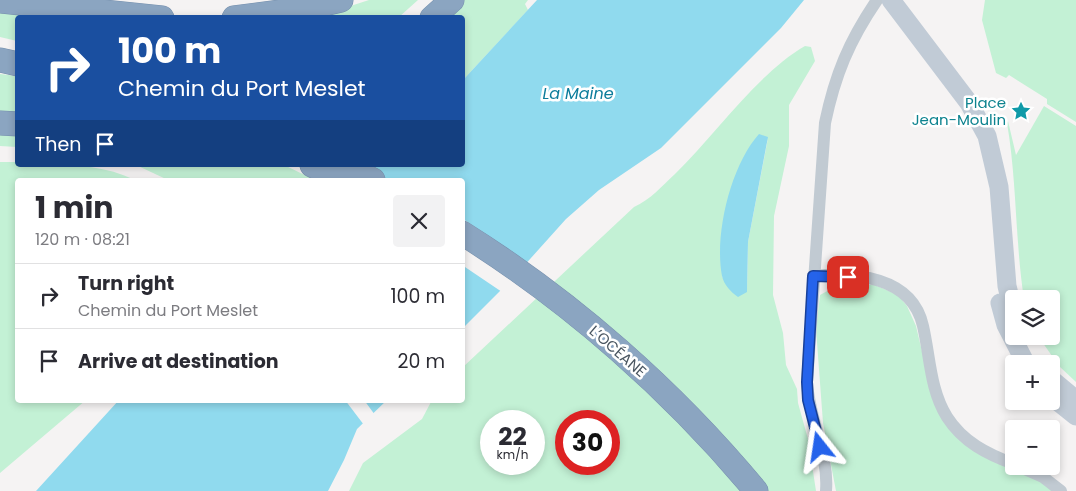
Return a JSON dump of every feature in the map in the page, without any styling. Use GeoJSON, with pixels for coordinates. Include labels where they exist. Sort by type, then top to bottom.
{"type":"FeatureCollection","features":[{"type":"Feature","properties":{"kind":"highway"},"geometry":{"type":"LineString","coordinates":[[276,12],[300,0]]}},
{"type":"Feature","properties":{"kind":"highway"},"geometry":{"type":"LineString","coordinates":[[255,15],[302,9],[341,0]]}},
{"type":"Feature","properties":{"kind":"highway"},"geometry":{"type":"LineString","coordinates":[[416,15],[433,0]]}},
{"type":"Feature","properties":{"kind":"highway"},"geometry":{"type":"LineString","coordinates":[[435,15],[452,0]]}},
{"type":"Feature","properties":{"kind":"highway"},"geometry":{"type":"LineString","coordinates":[[0,1],[133,15]]}},
{"type":"Feature","properties":{"kind":"highway"},"geometry":{"type":"LineString","coordinates":[[0,46],[15,48]]}},
{"type":"Feature","properties":{"kind":"highway"},"geometry":{"type":"LineString","coordinates":[[0,60],[15,63]]}},
{"type":"Feature","properties":{"kind":"highway"},"geometry":{"type":"LineString","coordinates":[[0,123],[15,124]]}},
{"type":"Feature","properties":{"kind":"highway"},"geometry":{"type":"LineString","coordinates":[[316,167],[338,178]]}},
{"type":"Feature","properties":{"kind":"highway"},"geometry":{"type":"LineString","coordinates":[[348,167],[369,178]]}},
{"type":"Feature","properties":{"kind":"highway","name":"L’OCÉANE"},"geometry":{"type":"LineString","coordinates":[[465,235],[543,289],[617,349],[694,423],[756,491]]}},
{"type":"Feature","properties":{"kind":"highway","name":"L’OCÉANE"},"geometry":{"type":"LineString","coordinates":[[465,252],[520,290],[619,372],[668,418],[736,491]]}},
{"type":"Feature","properties":{"kind":"main road"},"geometry":{"type":"LineString","coordinates":[[891,0],[969,103],[987,136],[999,187],[1008,290]]}},
{"type":"Feature","properties":{"kind":"main road"},"geometry":{"type":"LineString","coordinates":[[977,118],[984,152],[998,299],[1006,325],[1021,355]]}},
{"type":"Feature","properties":{"kind":"main road"},"geometry":{"type":"LineString","coordinates":[[1060,386],[1076,400]]}},
{"type":"Feature","properties":{"kind":"main road"},"geometry":{"type":"LineString","coordinates":[[1060,403],[1076,416]]}},
{"type":"Feature","properties":{"kind":"street"},"geometry":{"type":"LineString","coordinates":[[826,491],[825,463],[808,400],[808,349],[825,123],[834,82],[856,34],[877,0]]}},
{"type":"Feature","properties":{"kind":"street"},"geometry":{"type":"LineString","coordinates":[[813,276],[877,279],[892,285],[906,295],[920,317],[934,385],[947,416],[970,442],[991,455],[1005,460]]}},
{"type":"Feature","properties":{"kind":"street"},"geometry":{"type":"LineString","coordinates":[[1039,475],[1061,491]]}},
{"type":"Feature","properties":{"kind":"green space"},"geometry":{"type":"Polygon","coordinates":[[[369,0],[418,0],[401,15],[319,15],[369,0]]]}},
{"type":"Feature","properties":{"kind":"green space"},"geometry":{"type":"Polygon","coordinates":[[[464,0],[528,0],[525,4],[528,10],[465,78],[465,15],[446,15],[464,0]]]}},
{"type":"Feature","properties":{"kind":"green space"},"geometry":{"type":"Polygon","coordinates":[[[985,0],[1076,0],[1076,122],[1047,104],[1047,99],[1009,75],[1006,78],[996,73],[982,20],[985,0]]]}},
{"type":"Feature","properties":{"kind":"green space"},"geometry":{"type":"Polygon","coordinates":[[[0,9],[52,15],[15,15],[15,41],[0,37],[0,9]]]}},
{"type":"Feature","properties":{"kind":"green space"},"geometry":{"type":"Polygon","coordinates":[[[805,46],[811,47],[815,61],[789,105],[789,146],[774,216],[773,295],[783,333],[786,365],[797,389],[798,403],[808,439],[816,491],[349,491],[363,463],[422,419],[430,403],[465,403],[465,365],[634,207],[661,188],[754,88],[788,58],[805,46]],[[768,138],[722,277],[747,291],[748,242],[768,138]]]}},
{"type":"Feature","properties":{"kind":"green space"},"geometry":{"type":"Polygon","coordinates":[[[0,74],[15,76],[15,116],[0,115],[0,74]]]}},
{"type":"Feature","properties":{"kind":"green space"},"geometry":{"type":"Polygon","coordinates":[[[1044,106],[1076,126],[1076,382],[1060,367],[1060,355],[1051,355],[1044,345],[1060,345],[1060,290],[1023,290],[1008,121],[1016,155],[1044,106]]]}},
{"type":"Feature","properties":{"kind":"green space"},"geometry":{"type":"Polygon","coordinates":[[[0,133],[15,134],[15,147],[0,146],[0,133]]]}},
{"type":"Feature","properties":{"kind":"green space"},"geometry":{"type":"Polygon","coordinates":[[[0,162],[15,162],[15,167],[92,167],[121,174],[130,178],[15,178],[15,403],[82,403],[0,473],[0,162]]]}},
{"type":"Feature","properties":{"kind":"green space"},"geometry":{"type":"Polygon","coordinates":[[[140,167],[288,167],[311,178],[164,178],[140,167]]]}},
{"type":"Feature","properties":{"kind":"green space"},"geometry":{"type":"Polygon","coordinates":[[[840,284],[875,285],[898,295],[907,306],[916,326],[934,402],[956,435],[1005,462],[1005,475],[1029,475],[1042,482],[1052,491],[836,491],[823,423],[816,329],[820,295],[840,284]]]}},
{"type":"Feature","properties":{"kind":"water","name":"La Maine"},"geometry":{"type":"Polygon","coordinates":[[[537,0],[804,0],[781,28],[661,148],[599,190],[566,219],[513,278],[465,326],[465,178],[357,178],[370,167],[465,167],[465,78],[537,0]]]}},
{"type":"Feature","properties":{"kind":"water"},"geometry":{"type":"Polygon","coordinates":[[[759,134],[768,137],[748,242],[747,292],[738,297],[728,288],[722,276],[720,240],[727,201],[733,181],[740,163],[759,134]]]}},
{"type":"Feature","properties":{"kind":"water"},"geometry":{"type":"Polygon","coordinates":[[[116,403],[384,403],[357,429],[328,491],[36,491],[116,403]]]}},
{"type":"Feature","properties":{"kind":"pier"},"geometry":{"type":"Polygon","coordinates":[[[465,220],[529,264],[502,292],[465,267],[465,220]]]}},
{"type":"Feature","properties":{"kind":"pier"},"geometry":{"type":"Polygon","coordinates":[[[347,403],[366,403],[375,415],[364,425],[347,403]]]}},
{"type":"Feature","properties":{"kind":"place","name":"Place Jean-Moulin"},"geometry":{"type":"Point","coordinates":[1021,111]}},
{"type":"Feature","properties":{"kind":"route"},"geometry":{"type":"LineString","coordinates":[[820,447],[808,400],[807,382],[813,276],[848,277]]}}]}
